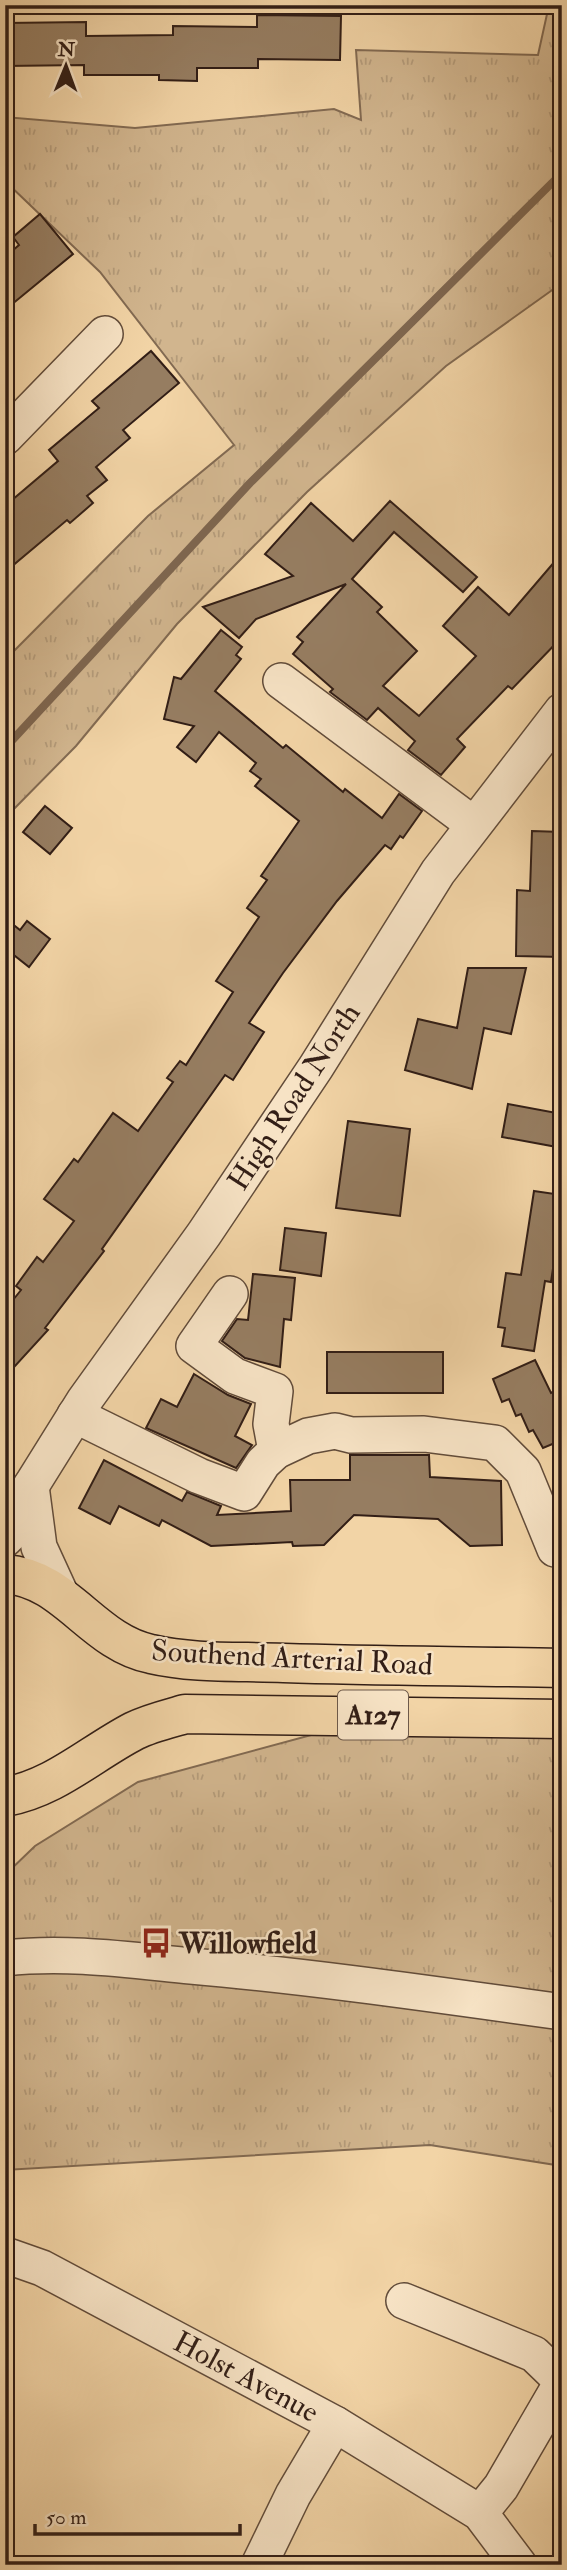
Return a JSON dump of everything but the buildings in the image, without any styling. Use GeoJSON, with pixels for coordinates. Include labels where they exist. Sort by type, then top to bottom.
{"type":"FeatureCollection","features":[{"type":"Feature","properties":{"kind":"highway","name":"Southend Arterial Road"},"geometry":{"type":"LineString","coordinates":[[5,1574],[38,1581],[61,1595],[95,1627],[127,1648],[153,1655],[328,1664],[562,1668]]}},
{"type":"Feature","properties":{"kind":"highway","name":"Southend Arterial Road"},"geometry":{"type":"LineString","coordinates":[[5,1797],[28,1793],[62,1777],[135,1731],[185,1714],[562,1718]]}},
{"type":"Feature","properties":{"kind":"street"},"geometry":{"type":"LineString","coordinates":[[5,437],[105,334]]}},
{"type":"Feature","properties":{"kind":"street"},"geometry":{"type":"LineString","coordinates":[[281,681],[473,824]]}},
{"type":"Feature","properties":{"kind":"street","name":"High Road North"},"geometry":{"type":"LineString","coordinates":[[5,1539],[12,1532],[31,1486],[75,1415],[204,1234],[316,1067],[438,872],[562,711]]}},
{"type":"Feature","properties":{"kind":"street"},"geometry":{"type":"LineString","coordinates":[[230,1294],[194,1346],[235,1377],[275,1391],[271,1424],[276,1451]]}},
{"type":"Feature","properties":{"kind":"street"},"geometry":{"type":"LineString","coordinates":[[75,1415],[199,1476],[244,1493],[263,1463],[276,1451],[308,1436],[335,1431],[351,1435],[424,1434],[495,1443],[523,1471],[554,1532]]}},
{"type":"Feature","properties":{"kind":"street"},"geometry":{"type":"LineString","coordinates":[[31,1486],[39,1547],[61,1595]]}},
{"type":"Feature","properties":{"kind":"street"},"geometry":{"type":"LineString","coordinates":[[5,1958],[54,1955],[264,1972],[562,2012]]}},
{"type":"Feature","properties":{"kind":"street","name":"Holst Avenue"},"geometry":{"type":"LineString","coordinates":[[5,2255],[42,2268],[335,2424],[480,2513],[519,2565]]}},
{"type":"Feature","properties":{"kind":"street"},"geometry":{"type":"LineString","coordinates":[[404,2301],[534,2354],[562,2381],[501,2487],[480,2513]]}},
{"type":"Feature","properties":{"kind":"street"},"geometry":{"type":"LineString","coordinates":[[259,2565],[293,2495],[335,2424]]}},
{"type":"Feature","properties":{"kind":"green space"},"geometry":{"type":"Polygon","coordinates":[[[549,5],[562,5],[562,283],[446,366],[307,492],[177,624],[76,746],[5,818],[5,660],[148,516],[234,445],[100,272],[5,181],[5,117],[135,128],[334,109],[361,120],[356,50],[538,55],[549,5]]]}},
{"type":"Feature","properties":{"kind":"green space"},"geometry":{"type":"Polygon","coordinates":[[[326,1731],[562,1734],[562,2166],[430,2145],[5,2170],[5,1875],[35,1846],[138,1782],[326,1731]]]}},
{"type":"Feature","properties":{"kind":"waterway"},"geometry":{"type":"LineString","coordinates":[[5,748],[250,483],[562,173]]}},
{"type":"Feature","properties":{"kind":"place","name":"Willowfield"},"geometry":{"type":"Point","coordinates":[156,1943]}}]}
